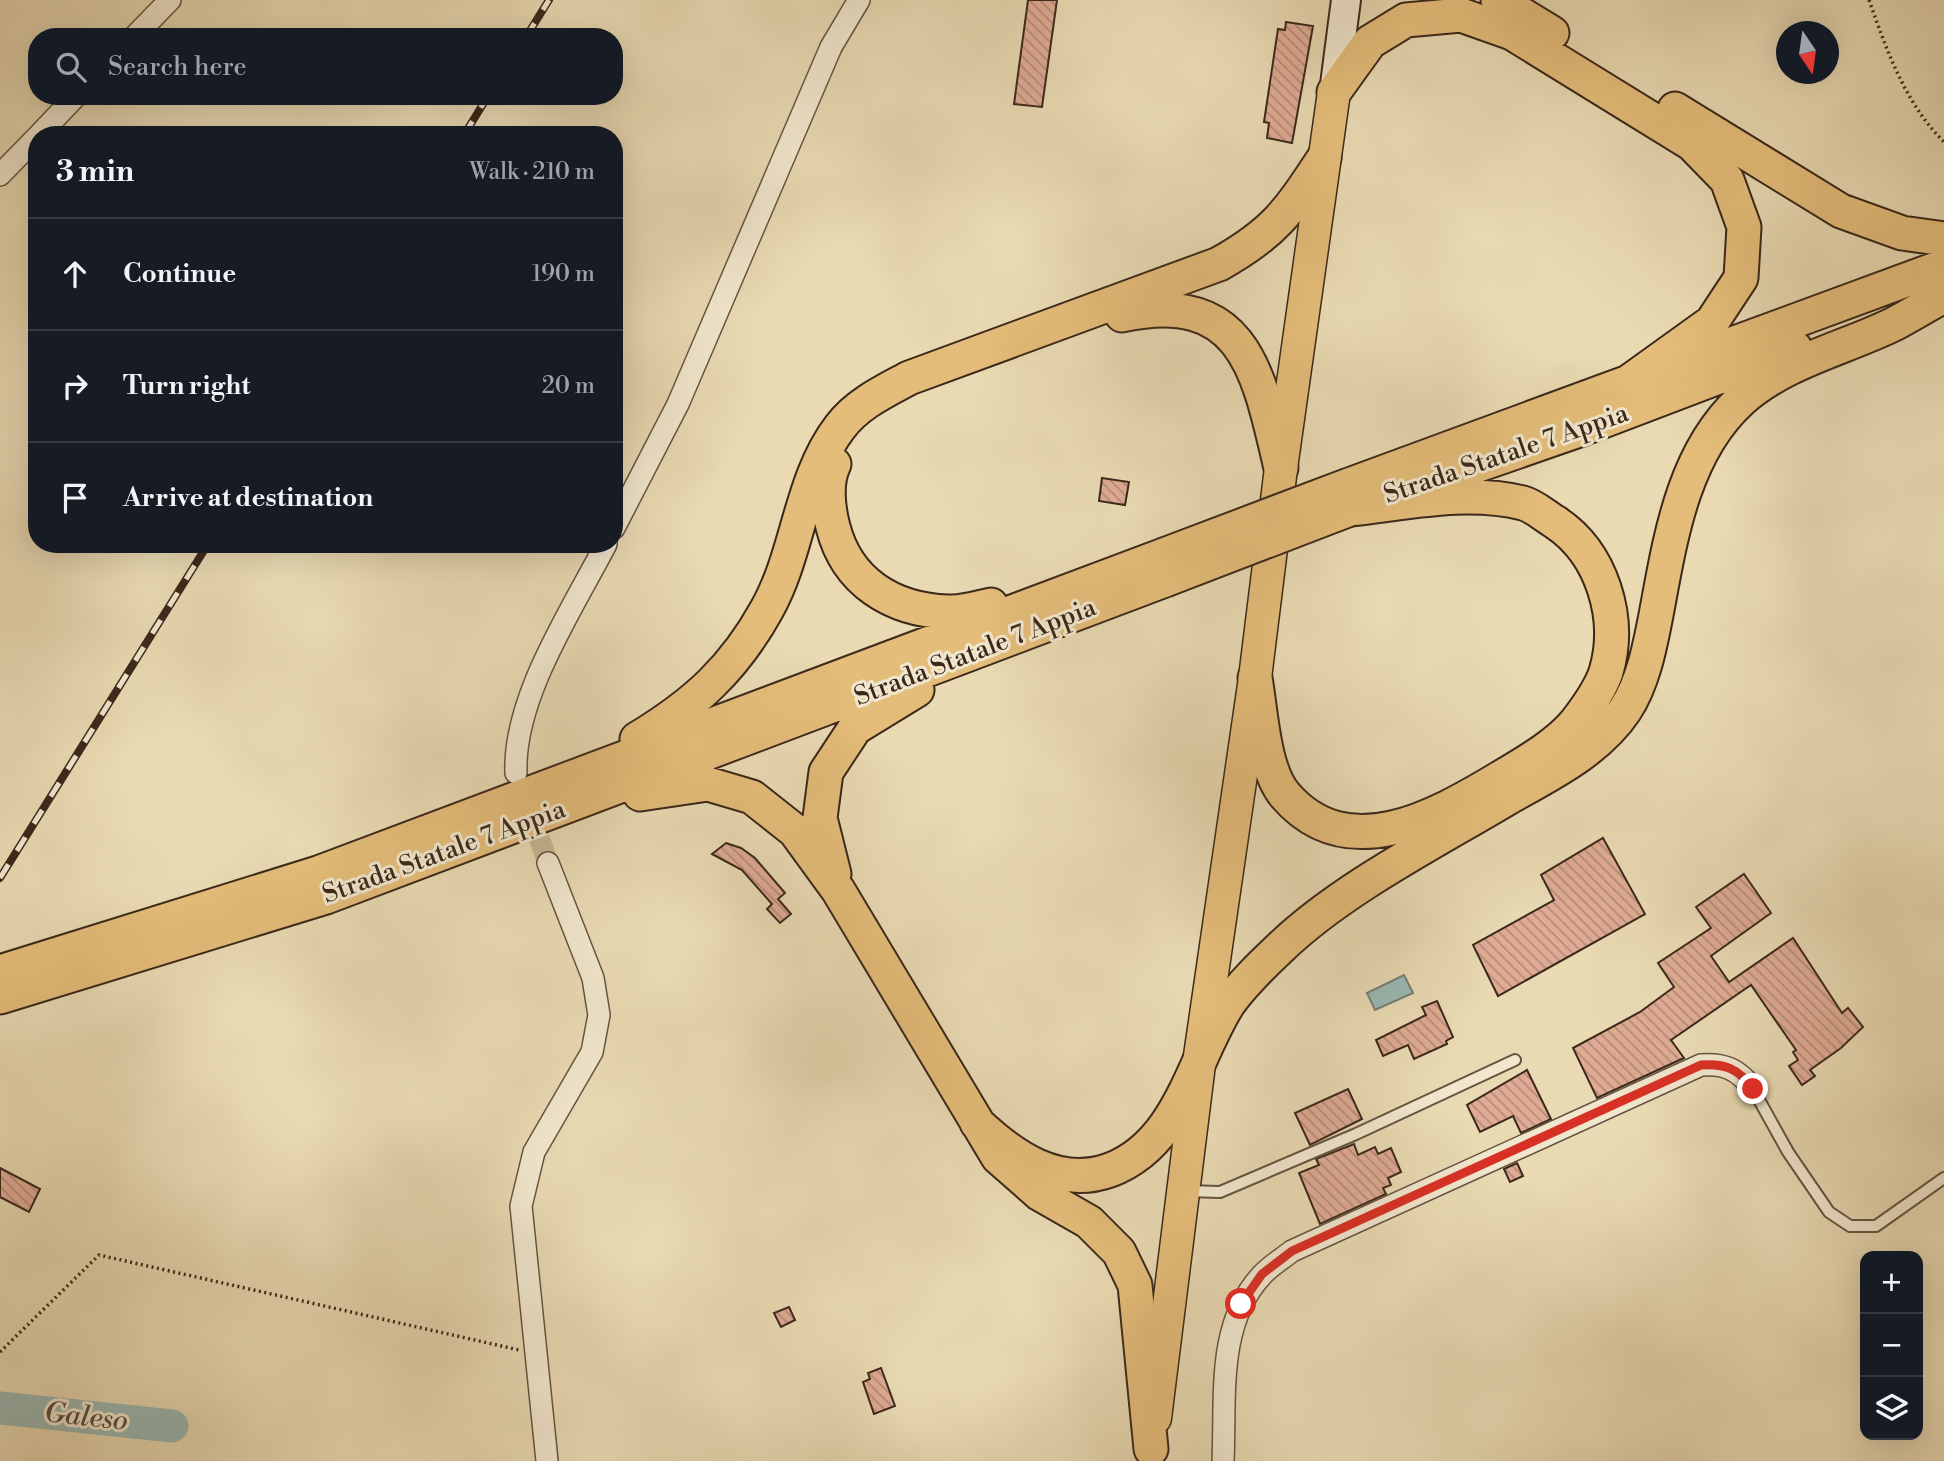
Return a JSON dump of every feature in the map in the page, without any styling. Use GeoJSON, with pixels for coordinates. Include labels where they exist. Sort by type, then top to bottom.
{"type":"FeatureCollection","features":[{"type":"Feature","properties":{"kind":"highway"},"geometry":{"type":"LineString","coordinates":[[1499,0],[1841,211],[1902,233],[1944,240]]}},
{"type":"Feature","properties":{"kind":"highway"},"geometry":{"type":"LineString","coordinates":[[1334,92],[1370,42],[1406,20],[1461,15],[1512,33],[1692,144],[1727,180],[1744,227],[1741,278],[1712,323],[1630,381]]}},
{"type":"Feature","properties":{"kind":"highway"},"geometry":{"type":"LineString","coordinates":[[574,791],[674,717],[734,663],[768,607],[818,466],[840,426],[871,398],[909,378],[1219,264],[1257,243],[1288,212],[1324,159]]}},
{"type":"Feature","properties":{"kind":"highway","name":"Strada Statale 7 Appia"},"geometry":{"type":"LineString","coordinates":[[0,997],[318,873],[574,791],[985,648],[1165,567],[1349,497],[1630,381],[1944,266]]}},
{"type":"Feature","properties":{"kind":"highway"},"geometry":{"type":"LineString","coordinates":[[976,1123],[1006,1150],[1029,1165],[1070,1175],[1108,1171],[1147,1149],[1172,1118],[1200,1056],[1229,1003],[1281,946],[1343,898],[1582,755],[1625,710],[1648,657],[1673,521],[1704,447],[1741,401],[1795,364],[1893,324],[1944,294]]}},
{"type":"Feature","properties":{"kind":"highway","name":"Strada Statale 7 Appia"},"geometry":{"type":"LineString","coordinates":[[1349,497],[1582,429],[1944,294]]}},
{"type":"Feature","properties":{"kind":"highway"},"geometry":{"type":"LineString","coordinates":[[1059,594],[949,612],[895,603],[861,581],[839,550],[828,510],[830,471],[850,433],[877,408],[915,389],[1006,355],[1111,317],[1149,309],[1186,311],[1215,324],[1240,343],[1256,371],[1281,468]]}},
{"type":"Feature","properties":{"kind":"highway"},"geometry":{"type":"LineString","coordinates":[[1255,678],[1268,757],[1284,794],[1313,819],[1349,832],[1394,830],[1459,803],[1528,761],[1576,723],[1606,673],[1612,624],[1600,572],[1569,532],[1526,504],[1468,495],[1349,497]]}},
{"type":"Feature","properties":{"kind":"highway","name":"Strada Statale 7 Appia"},"geometry":{"type":"LineString","coordinates":[[574,791],[1059,594],[1165,567]]}},
{"type":"Feature","properties":{"kind":"highway"},"geometry":{"type":"LineString","coordinates":[[838,890],[820,818],[826,772],[855,728],[985,648]]}},
{"type":"Feature","properties":{"kind":"highway"},"geometry":{"type":"LineString","coordinates":[[574,791],[708,784],[752,797],[795,831],[838,890],[998,1157],[1017,1177],[1088,1222],[1119,1252],[1135,1285],[1151,1455]]}},
{"type":"Feature","properties":{"kind":"highway","name":"Strada Statale 7 Appia"},"geometry":{"type":"LineString","coordinates":[[0,971],[133,945]]}},
{"type":"Feature","properties":{"kind":"main road"},"geometry":{"type":"LineString","coordinates":[[1151,1455],[1200,1056],[1255,678],[1281,468],[1346,0]]}},
{"type":"Feature","properties":{"kind":"street"},"geometry":{"type":"LineString","coordinates":[[143,28],[170,0]]}},
{"type":"Feature","properties":{"kind":"street"},"geometry":{"type":"LineString","coordinates":[[623,511],[678,404],[831,47],[859,0]]}},
{"type":"Feature","properties":{"kind":"street"},"geometry":{"type":"LineString","coordinates":[[48,126],[67,105]]}},
{"type":"Feature","properties":{"kind":"street"},"geometry":{"type":"LineString","coordinates":[[0,175],[28,146]]}},
{"type":"Feature","properties":{"kind":"street"},"geometry":{"type":"LineString","coordinates":[[516,773],[515,753],[529,695],[601,553]]}},
{"type":"Feature","properties":{"kind":"street"},"geometry":{"type":"LineString","coordinates":[[547,1461],[521,1206],[534,1152],[592,1052],[599,1015],[593,978],[548,863]]}},
{"type":"Feature","properties":{"kind":"street"},"geometry":{"type":"LineString","coordinates":[[1223,1461],[1228,1339],[1241,1304],[1262,1274],[1292,1251],[1701,1065],[1717,1064],[1731,1068],[1744,1076],[1753,1089]]}},
{"type":"Feature","properties":{"kind":"lane"},"geometry":{"type":"LineString","coordinates":[[1183,1191],[1220,1192],[1356,1134],[1515,1060]]}},
{"type":"Feature","properties":{"kind":"lane"},"geometry":{"type":"LineString","coordinates":[[1753,1089],[1788,1152],[1829,1212],[1850,1226],[1876,1226],[1944,1178]]}},
{"type":"Feature","properties":{"kind":"path"},"geometry":{"type":"LineString","coordinates":[[1869,0],[1883,41],[1916,110],[1944,142]]}},
{"type":"Feature","properties":{"kind":"path"},"geometry":{"type":"LineString","coordinates":[[0,1352],[99,1255],[536,1353]]}},
{"type":"Feature","properties":{"kind":"water"},"geometry":{"type":"Polygon","coordinates":[[[1404,975],[1413,993],[1375,1010],[1367,993],[1404,975]]]}},
{"type":"Feature","properties":{"kind":"building"},"geometry":{"type":"Polygon","coordinates":[[[1028,0],[1057,0],[1042,107],[1014,104],[1028,0]]]}},
{"type":"Feature","properties":{"kind":"building"},"geometry":{"type":"Polygon","coordinates":[[[1286,22],[1313,26],[1292,143],[1267,138],[1269,123],[1264,122],[1278,29],[1285,30],[1286,22]]]}},
{"type":"Feature","properties":{"kind":"building"},"geometry":{"type":"Polygon","coordinates":[[[1102,478],[1129,482],[1125,505],[1099,501],[1102,478]]]}},
{"type":"Feature","properties":{"kind":"building"},"geometry":{"type":"Polygon","coordinates":[[[1603,838],[1645,914],[1498,996],[1473,945],[1554,900],[1541,875],[1603,838]]]}},
{"type":"Feature","properties":{"kind":"building"},"geometry":{"type":"Polygon","coordinates":[[[726,843],[741,848],[755,858],[785,893],[778,899],[791,914],[780,923],[767,909],[772,904],[742,870],[712,854],[726,843]]]}},
{"type":"Feature","properties":{"kind":"building"},"geometry":{"type":"Polygon","coordinates":[[[1744,874],[1771,913],[1711,956],[1729,982],[1793,938],[1842,1013],[1848,1008],[1863,1027],[1841,1048],[1810,1070],[1815,1076],[1802,1085],[1789,1066],[1798,1060],[1793,1052],[1796,1050],[1751,985],[1671,1040],[1684,1058],[1597,1098],[1573,1048],[1640,1012],[1674,987],[1658,963],[1711,928],[1696,907],[1744,874]]]}},
{"type":"Feature","properties":{"kind":"building"},"geometry":{"type":"Polygon","coordinates":[[[1437,1001],[1453,1037],[1446,1041],[1447,1044],[1414,1059],[1408,1045],[1383,1056],[1376,1040],[1426,1015],[1422,1007],[1437,1001]]]}},
{"type":"Feature","properties":{"kind":"building"},"geometry":{"type":"Polygon","coordinates":[[[1527,1070],[1551,1119],[1521,1133],[1513,1116],[1480,1132],[1467,1105],[1527,1070]]]}},
{"type":"Feature","properties":{"kind":"building"},"geometry":{"type":"Polygon","coordinates":[[[1348,1089],[1362,1119],[1310,1145],[1295,1113],[1348,1089]]]}},
{"type":"Feature","properties":{"kind":"building"},"geometry":{"type":"Polygon","coordinates":[[[1354,1144],[1358,1155],[1375,1147],[1378,1154],[1391,1148],[1401,1172],[1388,1178],[1391,1185],[1383,1188],[1386,1194],[1320,1224],[1299,1173],[1319,1165],[1316,1159],[1354,1144]]]}},
{"type":"Feature","properties":{"kind":"building"},"geometry":{"type":"Polygon","coordinates":[[[1517,1163],[1523,1176],[1510,1182],[1504,1169],[1517,1163]]]}},
{"type":"Feature","properties":{"kind":"building"},"geometry":{"type":"Polygon","coordinates":[[[0,1168],[40,1189],[29,1212],[0,1197],[0,1168]]]}},
{"type":"Feature","properties":{"kind":"building"},"geometry":{"type":"Polygon","coordinates":[[[789,1307],[795,1320],[781,1327],[774,1313],[789,1307]]]}},
{"type":"Feature","properties":{"kind":"building"},"geometry":{"type":"Polygon","coordinates":[[[881,1368],[895,1406],[874,1414],[863,1382],[870,1379],[868,1373],[881,1368]]]}},
{"type":"Feature","properties":{"kind":"waterway","name":"Galeso"},"geometry":{"type":"LineString","coordinates":[[0,1408],[172,1426]]}},
{"type":"Feature","properties":{"kind":"tunnel"},"geometry":{"type":"LineString","coordinates":[[529,809],[548,863]]}},
{"type":"Feature","properties":{"kind":"railway"},"geometry":{"type":"LineString","coordinates":[[532,28],[549,0]]}},
{"type":"Feature","properties":{"kind":"railway"},"geometry":{"type":"LineString","coordinates":[[470,126],[482,105]]}},
{"type":"Feature","properties":{"kind":"railway"},"geometry":{"type":"LineString","coordinates":[[0,878],[202,553]]}},
{"type":"Feature","properties":{"kind":"route"},"geometry":{"type":"LineString","coordinates":[[1241,1304],[1262,1274],[1292,1251],[1701,1065],[1717,1064],[1731,1068],[1744,1076],[1753,1089]]}}]}
